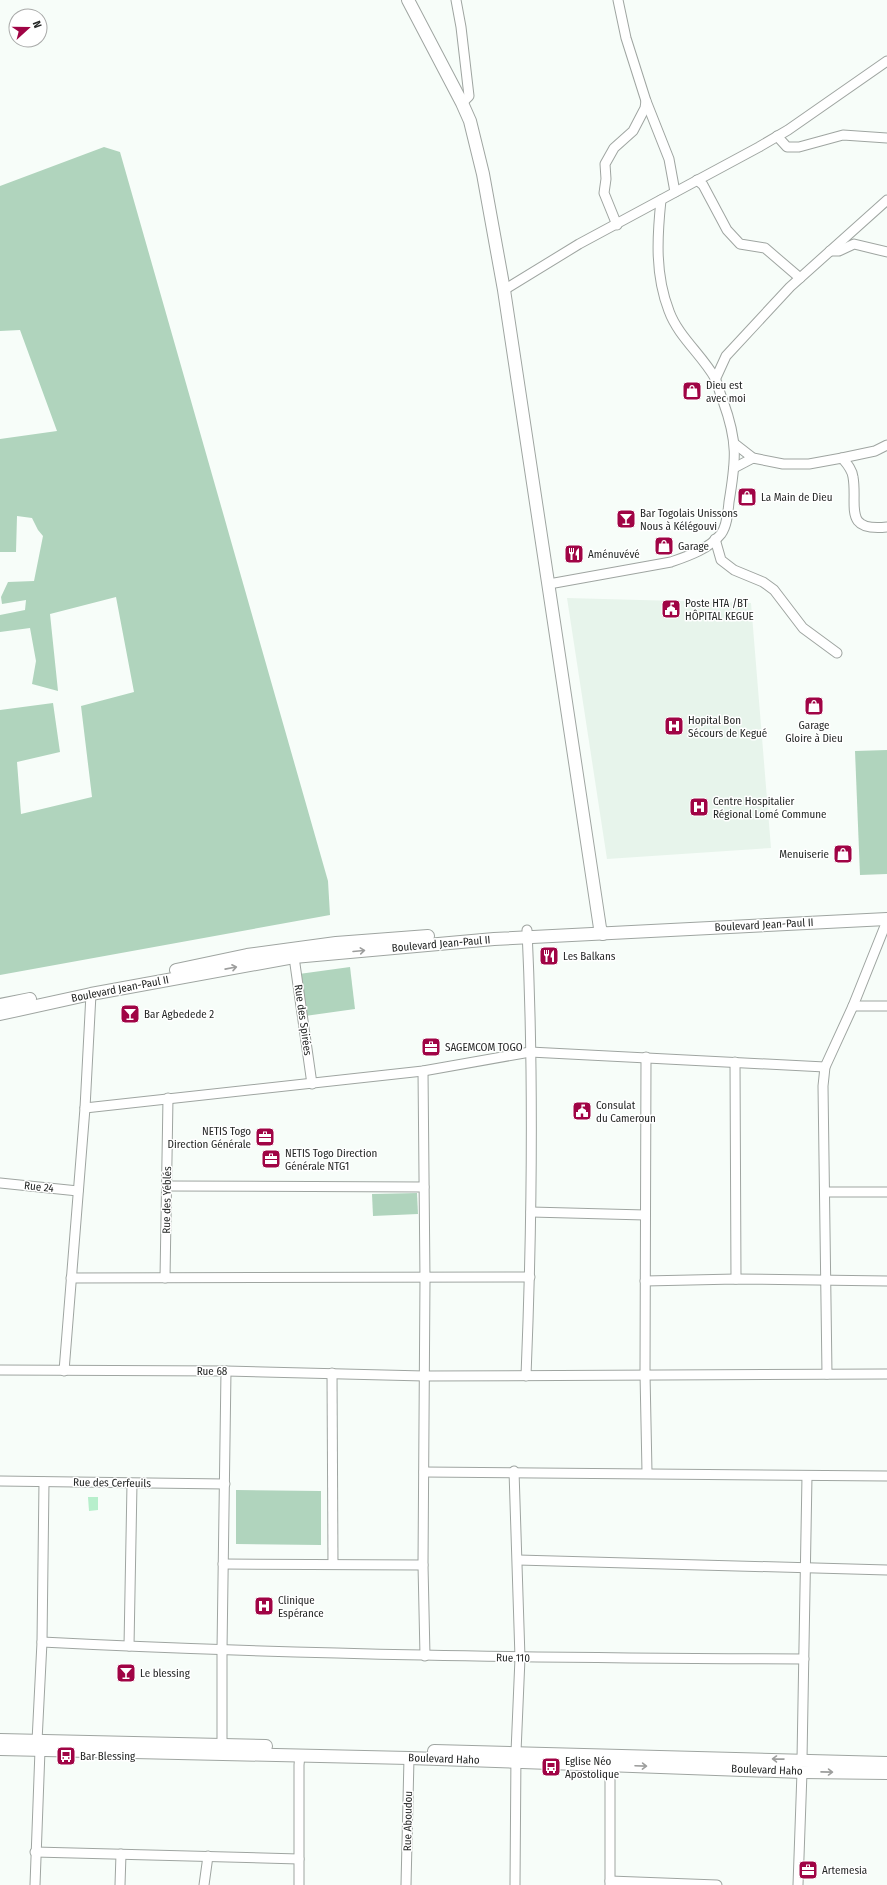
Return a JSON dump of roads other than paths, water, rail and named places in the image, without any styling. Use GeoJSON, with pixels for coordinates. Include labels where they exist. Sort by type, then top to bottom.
{"type":"FeatureCollection","features":[{"type":"Feature","properties":{"kind":"main road"},"geometry":{"type":"LineString","coordinates":[[408,0],[462,103],[476,143],[504,290],[520,406],[549,584],[601,931]]}},
{"type":"Feature","properties":{"kind":"main road","name":"Boulevard Jean-Paul II"},"geometry":{"type":"LineString","coordinates":[[601,931],[887,913]]}},
{"type":"Feature","properties":{"kind":"main road","name":"Boulevard Jean-Paul II"},"geometry":{"type":"LineString","coordinates":[[0,1005],[247,955],[336,943],[887,920]]}},
{"type":"Feature","properties":{"kind":"main road","name":"Boulevard Jean-Paul II"},"geometry":{"type":"LineString","coordinates":[[0,1014],[91,994],[294,956],[527,934]]}},
{"type":"Feature","properties":{"kind":"main road","name":"Boulevard Haho"},"geometry":{"type":"LineString","coordinates":[[0,1740],[39,1746]]}},
{"type":"Feature","properties":{"kind":"main road","name":"Boulevard Haho"},"geometry":{"type":"LineString","coordinates":[[0,1749],[39,1746],[222,1749],[516,1757],[610,1765],[802,1772],[887,1773]]}},
{"type":"Feature","properties":{"kind":"main road","name":"Boulevard Haho"},"geometry":{"type":"LineString","coordinates":[[222,1749],[300,1755],[410,1758],[516,1757],[802,1759],[887,1763]]}},
{"type":"Feature","properties":{"kind":"street"},"geometry":{"type":"LineString","coordinates":[[456,0],[461,27],[469,96],[462,103]]}},
{"type":"Feature","properties":{"kind":"street"},"geometry":{"type":"LineString","coordinates":[[618,0],[626,38],[646,101],[669,159],[675,192]]}},
{"type":"Feature","properties":{"kind":"street"},"geometry":{"type":"LineString","coordinates":[[504,290],[579,244],[617,225],[697,180],[729,165],[776,136],[887,61]]}},
{"type":"Feature","properties":{"kind":"street"},"geometry":{"type":"LineString","coordinates":[[617,225],[604,193],[606,164],[614,148],[633,131],[645,108],[646,101]]}},
{"type":"Feature","properties":{"kind":"street"},"geometry":{"type":"LineString","coordinates":[[776,136],[787,147],[799,147],[843,135],[887,138]]}},
{"type":"Feature","properties":{"kind":"street"},"geometry":{"type":"LineString","coordinates":[[697,180],[703,185],[727,230],[740,244],[765,248],[800,278]]}},
{"type":"Feature","properties":{"kind":"street"},"geometry":{"type":"LineString","coordinates":[[549,584],[671,562],[689,555],[715,539],[722,533],[726,520],[734,468],[735,444],[731,423],[715,380],[705,362],[674,322],[663,294],[658,262],[658,232],[661,200]]}},
{"type":"Feature","properties":{"kind":"street"},"geometry":{"type":"LineString","coordinates":[[715,380],[729,352],[800,278],[887,200]]}},
{"type":"Feature","properties":{"kind":"street"},"geometry":{"type":"LineString","coordinates":[[830,251],[839,251],[854,244],[887,252]]}},
{"type":"Feature","properties":{"kind":"street"},"geometry":{"type":"LineString","coordinates":[[735,444],[753,458],[783,464],[809,464],[842,458],[874,451],[887,445]]}},
{"type":"Feature","properties":{"kind":"street"},"geometry":{"type":"LineString","coordinates":[[734,468],[753,458]]}},
{"type":"Feature","properties":{"kind":"street"},"geometry":{"type":"LineString","coordinates":[[842,458],[851,469],[853,477],[854,512],[857,520],[866,526],[873,528],[887,527]]}},
{"type":"Feature","properties":{"kind":"street"},"geometry":{"type":"LineString","coordinates":[[715,539],[721,560],[734,570],[763,582],[774,590],[802,628],[837,653]]}},
{"type":"Feature","properties":{"kind":"street"},"geometry":{"type":"LineString","coordinates":[[827,1374],[823,1086],[825,1068],[853,1006],[887,920]]}},
{"type":"Feature","properties":{"kind":"street"},"geometry":{"type":"LineString","coordinates":[[526,1376],[531,1212],[530,1052],[527,934]]}},
{"type":"Feature","properties":{"kind":"street","name":"Rue des Spirées"},"geometry":{"type":"LineString","coordinates":[[294,956],[312,1084]]}},
{"type":"Feature","properties":{"kind":"street"},"geometry":{"type":"LineString","coordinates":[[64,1371],[85,1108],[91,994]]}},
{"type":"Feature","properties":{"kind":"street"},"geometry":{"type":"LineString","coordinates":[[853,1006],[887,1006]]}},
{"type":"Feature","properties":{"kind":"street"},"geometry":{"type":"LineString","coordinates":[[85,1108],[423,1071],[530,1052],[646,1057],[825,1068]]}},
{"type":"Feature","properties":{"kind":"street"},"geometry":{"type":"LineString","coordinates":[[646,1057],[645,1374],[647,1472]]}},
{"type":"Feature","properties":{"kind":"street"},"geometry":{"type":"LineString","coordinates":[[735,1062],[736,1279]]}},
{"type":"Feature","properties":{"kind":"street"},"geometry":{"type":"LineString","coordinates":[[423,1071],[425,1277],[423,1565],[425,1656]]}},
{"type":"Feature","properties":{"kind":"street","name":"Rue des Yéblés"},"geometry":{"type":"LineString","coordinates":[[165,1278],[168,1186],[168,1098]]}},
{"type":"Feature","properties":{"kind":"street","name":"Rue 24"},"geometry":{"type":"LineString","coordinates":[[0,1183],[78,1191]]}},
{"type":"Feature","properties":{"kind":"street"},"geometry":{"type":"LineString","coordinates":[[168,1186],[424,1187]]}},
{"type":"Feature","properties":{"kind":"street"},"geometry":{"type":"LineString","coordinates":[[825,1192],[887,1192]]}},
{"type":"Feature","properties":{"kind":"street"},"geometry":{"type":"LineString","coordinates":[[531,1212],[645,1215]]}},
{"type":"Feature","properties":{"kind":"street"},"geometry":{"type":"LineString","coordinates":[[71,1278],[530,1277]]}},
{"type":"Feature","properties":{"kind":"street"},"geometry":{"type":"LineString","coordinates":[[645,1281],[736,1279],[887,1281]]}},
{"type":"Feature","properties":{"kind":"street","name":"Rue 68"},"geometry":{"type":"LineString","coordinates":[[0,1370],[226,1371],[424,1376],[887,1374]]}},
{"type":"Feature","properties":{"kind":"street"},"geometry":{"type":"LineString","coordinates":[[222,1749],[226,1371]]}},
{"type":"Feature","properties":{"kind":"street"},"geometry":{"type":"LineString","coordinates":[[332,1373],[333,1564]]}},
{"type":"Feature","properties":{"kind":"street"},"geometry":{"type":"LineString","coordinates":[[514,1471],[520,1658],[516,1757],[515,1885]]}},
{"type":"Feature","properties":{"kind":"street"},"geometry":{"type":"LineString","coordinates":[[424,1472],[647,1472],[806,1476],[887,1476]]}},
{"type":"Feature","properties":{"kind":"street"},"geometry":{"type":"LineString","coordinates":[[802,1759],[806,1476]]}},
{"type":"Feature","properties":{"kind":"street","name":"Rue des Cerfeuils"},"geometry":{"type":"LineString","coordinates":[[0,1481],[132,1484],[225,1484]]}},
{"type":"Feature","properties":{"kind":"street"},"geometry":{"type":"LineString","coordinates":[[35,1885],[42,1642],[44,1482]]}},
{"type":"Feature","properties":{"kind":"street"},"geometry":{"type":"LineString","coordinates":[[129,1646],[132,1484]]}},
{"type":"Feature","properties":{"kind":"street"},"geometry":{"type":"LineString","coordinates":[[518,1560],[887,1570]]}},
{"type":"Feature","properties":{"kind":"street"},"geometry":{"type":"LineString","coordinates":[[223,1564],[423,1565]]}},
{"type":"Feature","properties":{"kind":"street","name":"Rue 110"},"geometry":{"type":"LineString","coordinates":[[42,1642],[425,1656],[804,1660]]}},
{"type":"Feature","properties":{"kind":"street"},"geometry":{"type":"LineString","coordinates":[[299,1885],[300,1755]]}},
{"type":"Feature","properties":{"kind":"street","name":"Rue Aboudou"},"geometry":{"type":"LineString","coordinates":[[406,1885],[410,1758]]}},
{"type":"Feature","properties":{"kind":"street"},"geometry":{"type":"LineString","coordinates":[[610,1765],[610,1883],[717,1885]]}},
{"type":"Feature","properties":{"kind":"street"},"geometry":{"type":"LineString","coordinates":[[798,1885],[802,1772]]}},
{"type":"Feature","properties":{"kind":"street"},"geometry":{"type":"LineString","coordinates":[[35,1852],[299,1859]]}},
{"type":"Feature","properties":{"kind":"street"},"geometry":{"type":"LineString","coordinates":[[120,1885],[121,1854]]}},
{"type":"Feature","properties":{"kind":"street"},"geometry":{"type":"LineString","coordinates":[[204,1885],[208,1856]]}},
{"type":"Feature","properties":{"kind":"place","name":"Dieu est avec moi"},"geometry":{"type":"Point","coordinates":[692,391]}},
{"type":"Feature","properties":{"kind":"place","name":"La Main de Dieu"},"geometry":{"type":"Point","coordinates":[747,497]}},
{"type":"Feature","properties":{"kind":"place","name":"Bar Togolais Unissons Nous à Kélégouvi"},"geometry":{"type":"Point","coordinates":[626,519]}},
{"type":"Feature","properties":{"kind":"place","name":"Garage"},"geometry":{"type":"Point","coordinates":[664,546]}},
{"type":"Feature","properties":{"kind":"place","name":"Aménuvévé"},"geometry":{"type":"Point","coordinates":[574,554]}},
{"type":"Feature","properties":{"kind":"place","name":"Poste HTA /BT HÔPITAL KEGUE"},"geometry":{"type":"Point","coordinates":[671,609]}},
{"type":"Feature","properties":{"kind":"place","name":"Garage Gloire à Dieu"},"geometry":{"type":"Point","coordinates":[814,706]}},
{"type":"Feature","properties":{"kind":"place","name":"Hopital Bon Sécours de Kegué"},"geometry":{"type":"Point","coordinates":[674,726]}},
{"type":"Feature","properties":{"kind":"place","name":"Centre Hospitalier Régional Lomé Commune"},"geometry":{"type":"Point","coordinates":[699,807]}},
{"type":"Feature","properties":{"kind":"place","name":"Menuiserie"},"geometry":{"type":"Point","coordinates":[843,854]}},
{"type":"Feature","properties":{"kind":"place","name":"Les Balkans"},"geometry":{"type":"Point","coordinates":[549,956]}},
{"type":"Feature","properties":{"kind":"place","name":"Bar Agbedede 2"},"geometry":{"type":"Point","coordinates":[130,1014]}},
{"type":"Feature","properties":{"kind":"place","name":"SAGEMCOM TOGO"},"geometry":{"type":"Point","coordinates":[431,1047]}},
{"type":"Feature","properties":{"kind":"place","name":"Consulat du Cameroun"},"geometry":{"type":"Point","coordinates":[582,1111]}},
{"type":"Feature","properties":{"kind":"place","name":"NETIS Togo Direction Générale"},"geometry":{"type":"Point","coordinates":[265,1137]}},
{"type":"Feature","properties":{"kind":"place","name":"NETIS Togo Direction Générale NTG1"},"geometry":{"type":"Point","coordinates":[271,1159]}},
{"type":"Feature","properties":{"kind":"place","name":"Clinique Espérance"},"geometry":{"type":"Point","coordinates":[264,1606]}},
{"type":"Feature","properties":{"kind":"place","name":"Le blessing"},"geometry":{"type":"Point","coordinates":[126,1673]}},
{"type":"Feature","properties":{"kind":"place","name":"Bar Blessing"},"geometry":{"type":"Point","coordinates":[66,1756]}},
{"type":"Feature","properties":{"kind":"place","name":"Eglise Néo Apostolique"},"geometry":{"type":"Point","coordinates":[551,1767]}},
{"type":"Feature","properties":{"kind":"place","name":"Artemesia"},"geometry":{"type":"Point","coordinates":[808,1870]}}]}
